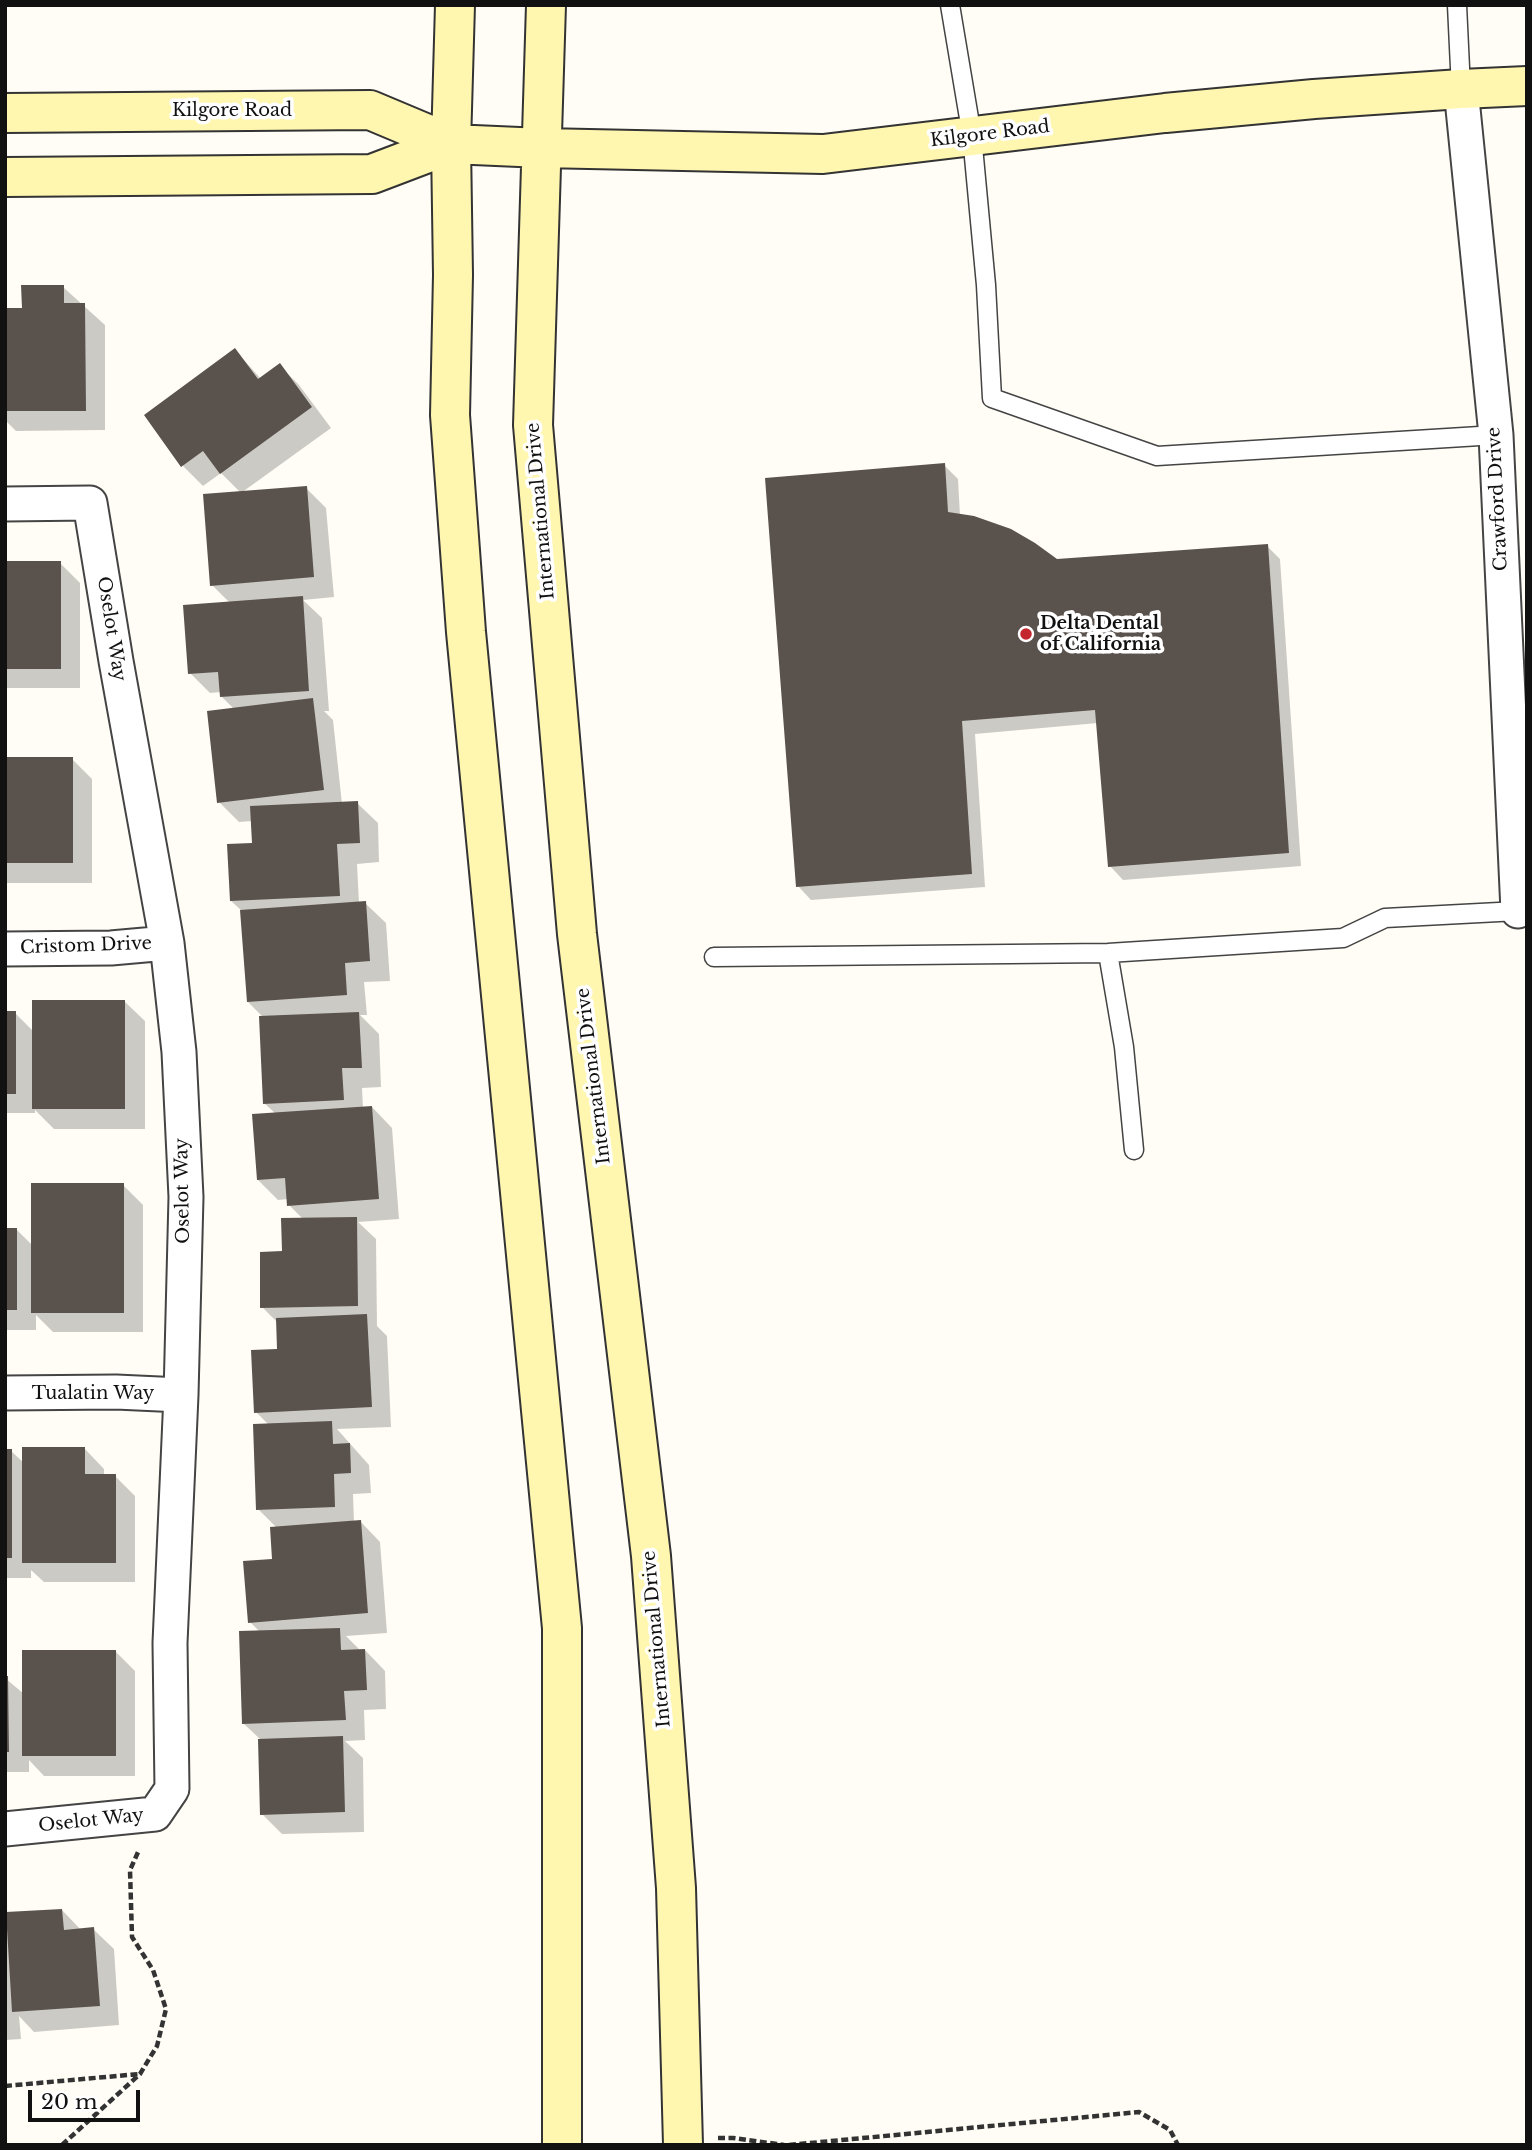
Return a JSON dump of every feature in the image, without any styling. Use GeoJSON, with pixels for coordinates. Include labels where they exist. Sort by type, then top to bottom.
{"type":"FeatureCollection","features":[{"type":"Feature","properties":{"kind":"main road"},"geometry":{"type":"LineString","coordinates":[[454,5],[450,415],[466,632],[562,1629],[562,2145]]}},
{"type":"Feature","properties":{"kind":"main road","name":"International Drive"},"geometry":{"type":"LineString","coordinates":[[545,5],[533,425],[577,934],[651,1556],[676,1888],[683,2143]]}},
{"type":"Feature","properties":{"kind":"main road","name":"Kilgore Road"},"geometry":{"type":"LineString","coordinates":[[5,113],[370,110],[452,144],[823,154],[1178,112],[1314,99],[1527,86]]}},
{"type":"Feature","properties":{"kind":"main road","name":"Kilgore Road"},"geometry":{"type":"LineString","coordinates":[[5,177],[372,174],[452,144]]}},
{"type":"Feature","properties":{"kind":"street","name":"Crawford Drive"},"geometry":{"type":"LineString","coordinates":[[1461,89],[1496,435],[1518,911]]}},
{"type":"Feature","properties":{"kind":"street","name":"Oselot Way"},"geometry":{"type":"LineString","coordinates":[[5,504],[90,503],[167,943],[179,1052],[186,1197],[181,1395],[170,1643],[172,1789],[155,1814],[5,1829]]}},
{"type":"Feature","properties":{"kind":"street","name":"Cristom Drive"},"geometry":{"type":"LineString","coordinates":[[5,949],[111,948],[167,943]]}},
{"type":"Feature","properties":{"kind":"street","name":"Tualatin Way"},"geometry":{"type":"LineString","coordinates":[[5,1393],[116,1392],[181,1395]]}},
{"type":"Feature","properties":{"kind":"lane"},"geometry":{"type":"LineString","coordinates":[[950,5],[972,136],[986,285],[992,398],[1157,456],[1496,435]]}},
{"type":"Feature","properties":{"kind":"lane"},"geometry":{"type":"LineString","coordinates":[[1457,5],[1461,89]]}},
{"type":"Feature","properties":{"kind":"lane"},"geometry":{"type":"LineString","coordinates":[[714,957],[1108,953],[1343,938],[1385,918],[1518,911]]}},
{"type":"Feature","properties":{"kind":"lane"},"geometry":{"type":"LineString","coordinates":[[1108,953],[1125,1047],[1134,1150]]}},
{"type":"Feature","properties":{"kind":"path"},"geometry":{"type":"LineString","coordinates":[[62,2145],[140,2074],[157,2046],[166,2009],[153,1970],[132,1937],[130,1870],[155,1814]]}},
{"type":"Feature","properties":{"kind":"path"},"geometry":{"type":"LineString","coordinates":[[5,2086],[140,2074]]}},
{"type":"Feature","properties":{"kind":"path"},"geometry":{"type":"LineString","coordinates":[[683,2143],[733,2138],[786,2145],[1139,2112],[1170,2130],[1178,2145]]}},
{"type":"Feature","properties":{"kind":"building"},"geometry":{"type":"Polygon","coordinates":[[[21,285],[64,285],[64,303],[85,303],[86,411],[5,411],[5,308],[22,308],[21,285]]]}},
{"type":"Feature","properties":{"kind":"building"},"geometry":{"type":"Polygon","coordinates":[[[235,348],[258,379],[280,363],[312,407],[220,474],[203,451],[181,467],[144,415],[235,348]]]}},
{"type":"Feature","properties":{"kind":"building","name":"Delta Dental of California"},"geometry":{"type":"Polygon","coordinates":[[[945,463],[948,512],[974,516],[1011,529],[1057,559],[1268,544],[1289,853],[1108,867],[1095,710],[962,721],[972,874],[796,887],[765,478],[945,463]]]}},
{"type":"Feature","properties":{"kind":"building"},"geometry":{"type":"Polygon","coordinates":[[[307,486],[314,577],[210,586],[203,494],[307,486]]]}},
{"type":"Feature","properties":{"kind":"building"},"geometry":{"type":"Polygon","coordinates":[[[5,561],[61,561],[61,669],[5,669],[5,561]]]}},
{"type":"Feature","properties":{"kind":"building"},"geometry":{"type":"Polygon","coordinates":[[[303,596],[309,691],[220,697],[218,672],[188,674],[183,605],[303,596]]]}},
{"type":"Feature","properties":{"kind":"building"},"geometry":{"type":"Polygon","coordinates":[[[313,698],[324,790],[217,803],[207,711],[313,698]]]}},
{"type":"Feature","properties":{"kind":"building"},"geometry":{"type":"Polygon","coordinates":[[[5,757],[73,757],[73,863],[5,863],[5,757]]]}},
{"type":"Feature","properties":{"kind":"building"},"geometry":{"type":"Polygon","coordinates":[[[358,801],[360,843],[337,844],[340,896],[230,901],[227,844],[252,843],[250,806],[358,801]]]}},
{"type":"Feature","properties":{"kind":"building"},"geometry":{"type":"Polygon","coordinates":[[[366,901],[370,961],[345,963],[347,995],[247,1002],[240,910],[366,901]]]}},
{"type":"Feature","properties":{"kind":"building"},"geometry":{"type":"Polygon","coordinates":[[[32,1000],[125,1000],[125,1109],[32,1109],[32,1000]]]}},
{"type":"Feature","properties":{"kind":"building"},"geometry":{"type":"Polygon","coordinates":[[[5,1011],[16,1011],[16,1094],[5,1094],[5,1011]]]}},
{"type":"Feature","properties":{"kind":"building"},"geometry":{"type":"Polygon","coordinates":[[[359,1012],[362,1068],[342,1068],[344,1100],[263,1104],[259,1016],[359,1012]]]}},
{"type":"Feature","properties":{"kind":"building"},"geometry":{"type":"Polygon","coordinates":[[[372,1106],[379,1199],[287,1206],[285,1178],[257,1180],[252,1114],[372,1106]]]}},
{"type":"Feature","properties":{"kind":"building"},"geometry":{"type":"Polygon","coordinates":[[[31,1183],[124,1183],[124,1313],[31,1313],[31,1183]]]}},
{"type":"Feature","properties":{"kind":"building"},"geometry":{"type":"Polygon","coordinates":[[[357,1217],[358,1306],[260,1308],[260,1252],[282,1251],[281,1218],[357,1217]]]}},
{"type":"Feature","properties":{"kind":"building"},"geometry":{"type":"Polygon","coordinates":[[[5,1228],[17,1228],[17,1310],[5,1310],[5,1228]]]}},
{"type":"Feature","properties":{"kind":"building"},"geometry":{"type":"Polygon","coordinates":[[[367,1314],[372,1407],[254,1413],[251,1350],[277,1349],[276,1318],[367,1314]]]}},
{"type":"Feature","properties":{"kind":"building"},"geometry":{"type":"Polygon","coordinates":[[[332,1421],[333,1444],[350,1443],[351,1473],[334,1474],[335,1507],[256,1510],[253,1424],[332,1421]]]}},
{"type":"Feature","properties":{"kind":"building"},"geometry":{"type":"Polygon","coordinates":[[[22,1447],[85,1447],[85,1474],[116,1474],[116,1563],[22,1563],[22,1447]]]}},
{"type":"Feature","properties":{"kind":"building"},"geometry":{"type":"Polygon","coordinates":[[[5,1449],[12,1449],[12,1558],[5,1558],[5,1449]]]}},
{"type":"Feature","properties":{"kind":"building"},"geometry":{"type":"Polygon","coordinates":[[[361,1520],[368,1613],[248,1623],[243,1561],[272,1559],[270,1527],[361,1520]]]}},
{"type":"Feature","properties":{"kind":"building"},"geometry":{"type":"Polygon","coordinates":[[[340,1628],[341,1650],[365,1649],[367,1690],[344,1691],[346,1720],[242,1724],[239,1631],[340,1628]]]}},
{"type":"Feature","properties":{"kind":"building"},"geometry":{"type":"Polygon","coordinates":[[[22,1650],[116,1650],[116,1756],[22,1756],[22,1650]]]}},
{"type":"Feature","properties":{"kind":"building"},"geometry":{"type":"Polygon","coordinates":[[[5,1676],[8,1676],[9,1752],[5,1752],[5,1676]]]}},
{"type":"Feature","properties":{"kind":"building"},"geometry":{"type":"Polygon","coordinates":[[[343,1736],[345,1812],[260,1815],[258,1739],[343,1736]]]}},
{"type":"Feature","properties":{"kind":"building"},"geometry":{"type":"Polygon","coordinates":[[[62,1909],[64,1930],[94,1927],[100,2006],[12,2012],[6,1912],[62,1909]]]}},
{"type":"Feature","properties":{"kind":"place","name":"Delta Dental of California"},"geometry":{"type":"Point","coordinates":[1026,634]}}]}
